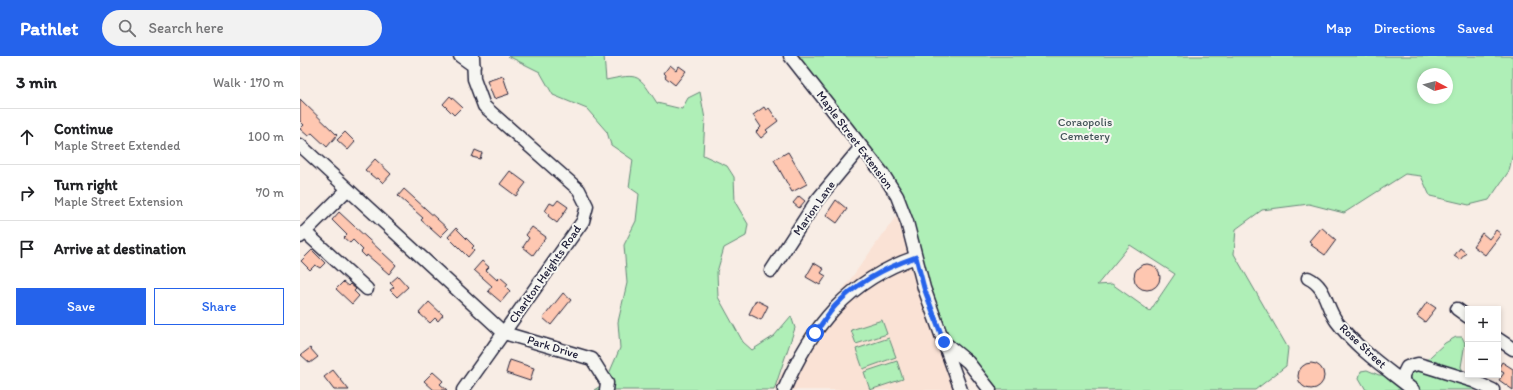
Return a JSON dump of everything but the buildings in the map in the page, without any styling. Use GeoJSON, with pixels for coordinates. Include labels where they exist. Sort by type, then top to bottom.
{"type":"FeatureCollection","features":[{"type":"Feature","properties":{"kind":"street"},"geometry":{"type":"LineString","coordinates":[[460,56],[473,61]]}},
{"type":"Feature","properties":{"kind":"street","name":"Maple Street Extension"},"geometry":{"type":"LineString","coordinates":[[790,56],[882,174],[899,201],[907,222],[924,288],[961,390]]}},
{"type":"Feature","properties":{"kind":"street","name":"Charlton Heights Road"},"geometry":{"type":"LineString","coordinates":[[300,145],[504,333],[583,221],[587,206],[579,190],[484,106],[474,79],[473,61]]}},
{"type":"Feature","properties":{"kind":"street","name":"Marion Lane"},"geometry":{"type":"LineString","coordinates":[[771,271],[817,200],[861,147]]}},
{"type":"Feature","properties":{"kind":"street"},"geometry":{"type":"LineString","coordinates":[[348,190],[303,235],[367,289]]}},
{"type":"Feature","properties":{"kind":"street"},"geometry":{"type":"LineString","coordinates":[[784,390],[800,357],[835,306],[848,294],[881,271],[916,257]]}},
{"type":"Feature","properties":{"kind":"street","name":"Rose Street"},"geometry":{"type":"LineString","coordinates":[[1308,278],[1321,287],[1330,313],[1348,335],[1368,355],[1414,390]]}},
{"type":"Feature","properties":{"kind":"street"},"geometry":{"type":"LineString","coordinates":[[1457,309],[1465,315]]}},
{"type":"Feature","properties":{"kind":"street"},"geometry":{"type":"LineString","coordinates":[[463,390],[504,333]]}},
{"type":"Feature","properties":{"kind":"street","name":"Park Drive"},"geometry":{"type":"LineString","coordinates":[[504,333],[592,359],[607,383],[606,390]]}},
{"type":"Feature","properties":{"kind":"street"},"geometry":{"type":"LineString","coordinates":[[1501,341],[1513,349]]}},
{"type":"Feature","properties":{"kind":"street"},"geometry":{"type":"LineString","coordinates":[[944,342],[968,362],[990,390]]}},
{"type":"Feature","properties":{"kind":"street"},"geometry":{"type":"LineString","coordinates":[[1403,382],[1403,375],[1406,367],[1418,364],[1473,381],[1493,390]]}},
{"type":"Feature","properties":{"kind":"shaded area"},"geometry":{"type":"Polygon","coordinates":[[[897,215],[913,276],[954,390],[770,390],[897,215]]]}},
{"type":"Feature","properties":{"kind":"green space"},"geometry":{"type":"Polygon","coordinates":[[[508,56],[604,56],[606,80],[626,77],[637,78],[646,86],[657,103],[682,109],[688,98],[700,92],[705,119],[703,155],[727,166],[734,177],[735,202],[748,224],[746,236],[724,248],[717,272],[718,297],[743,342],[752,350],[774,336],[791,316],[795,328],[774,390],[594,390],[605,383],[620,348],[618,322],[627,283],[624,245],[636,221],[639,194],[629,187],[633,160],[611,145],[607,132],[587,109],[553,95],[540,72],[508,56]]]}},
{"type":"Feature","properties":{"kind":"green space","name":"Coraopolis Cemetery"},"geometry":{"type":"Polygon","coordinates":[[[797,56],[1513,56],[1513,153],[1509,171],[1489,200],[1469,205],[1430,196],[1421,176],[1405,174],[1344,213],[1309,204],[1262,210],[1236,229],[1234,254],[1288,348],[1286,366],[1255,390],[990,390],[944,342],[902,206],[797,56]],[[1130,245],[1097,285],[1112,284],[1150,311],[1175,274],[1130,245]]]}},
{"type":"Feature","properties":{"kind":"green space"},"geometry":{"type":"Polygon","coordinates":[[[882,320],[887,334],[856,344],[851,330],[882,320]]]}},
{"type":"Feature","properties":{"kind":"green space"},"geometry":{"type":"Polygon","coordinates":[[[1456,337],[1462,337],[1465,343],[1461,367],[1465,374],[1465,378],[1470,378],[1473,381],[1477,390],[1366,390],[1359,378],[1361,371],[1367,370],[1379,375],[1385,375],[1404,368],[1416,370],[1445,343],[1456,337]]]}},
{"type":"Feature","properties":{"kind":"green space"},"geometry":{"type":"Polygon","coordinates":[[[889,338],[896,357],[863,369],[856,349],[889,338]]]}},
{"type":"Feature","properties":{"kind":"green space"},"geometry":{"type":"Polygon","coordinates":[[[897,361],[903,379],[870,390],[864,372],[897,361]]]}},
{"type":"Feature","properties":{"kind":"route"},"geometry":{"type":"LineString","coordinates":[[815,333],[835,306],[848,294],[881,271],[916,257],[924,288],[944,342]]}}]}
